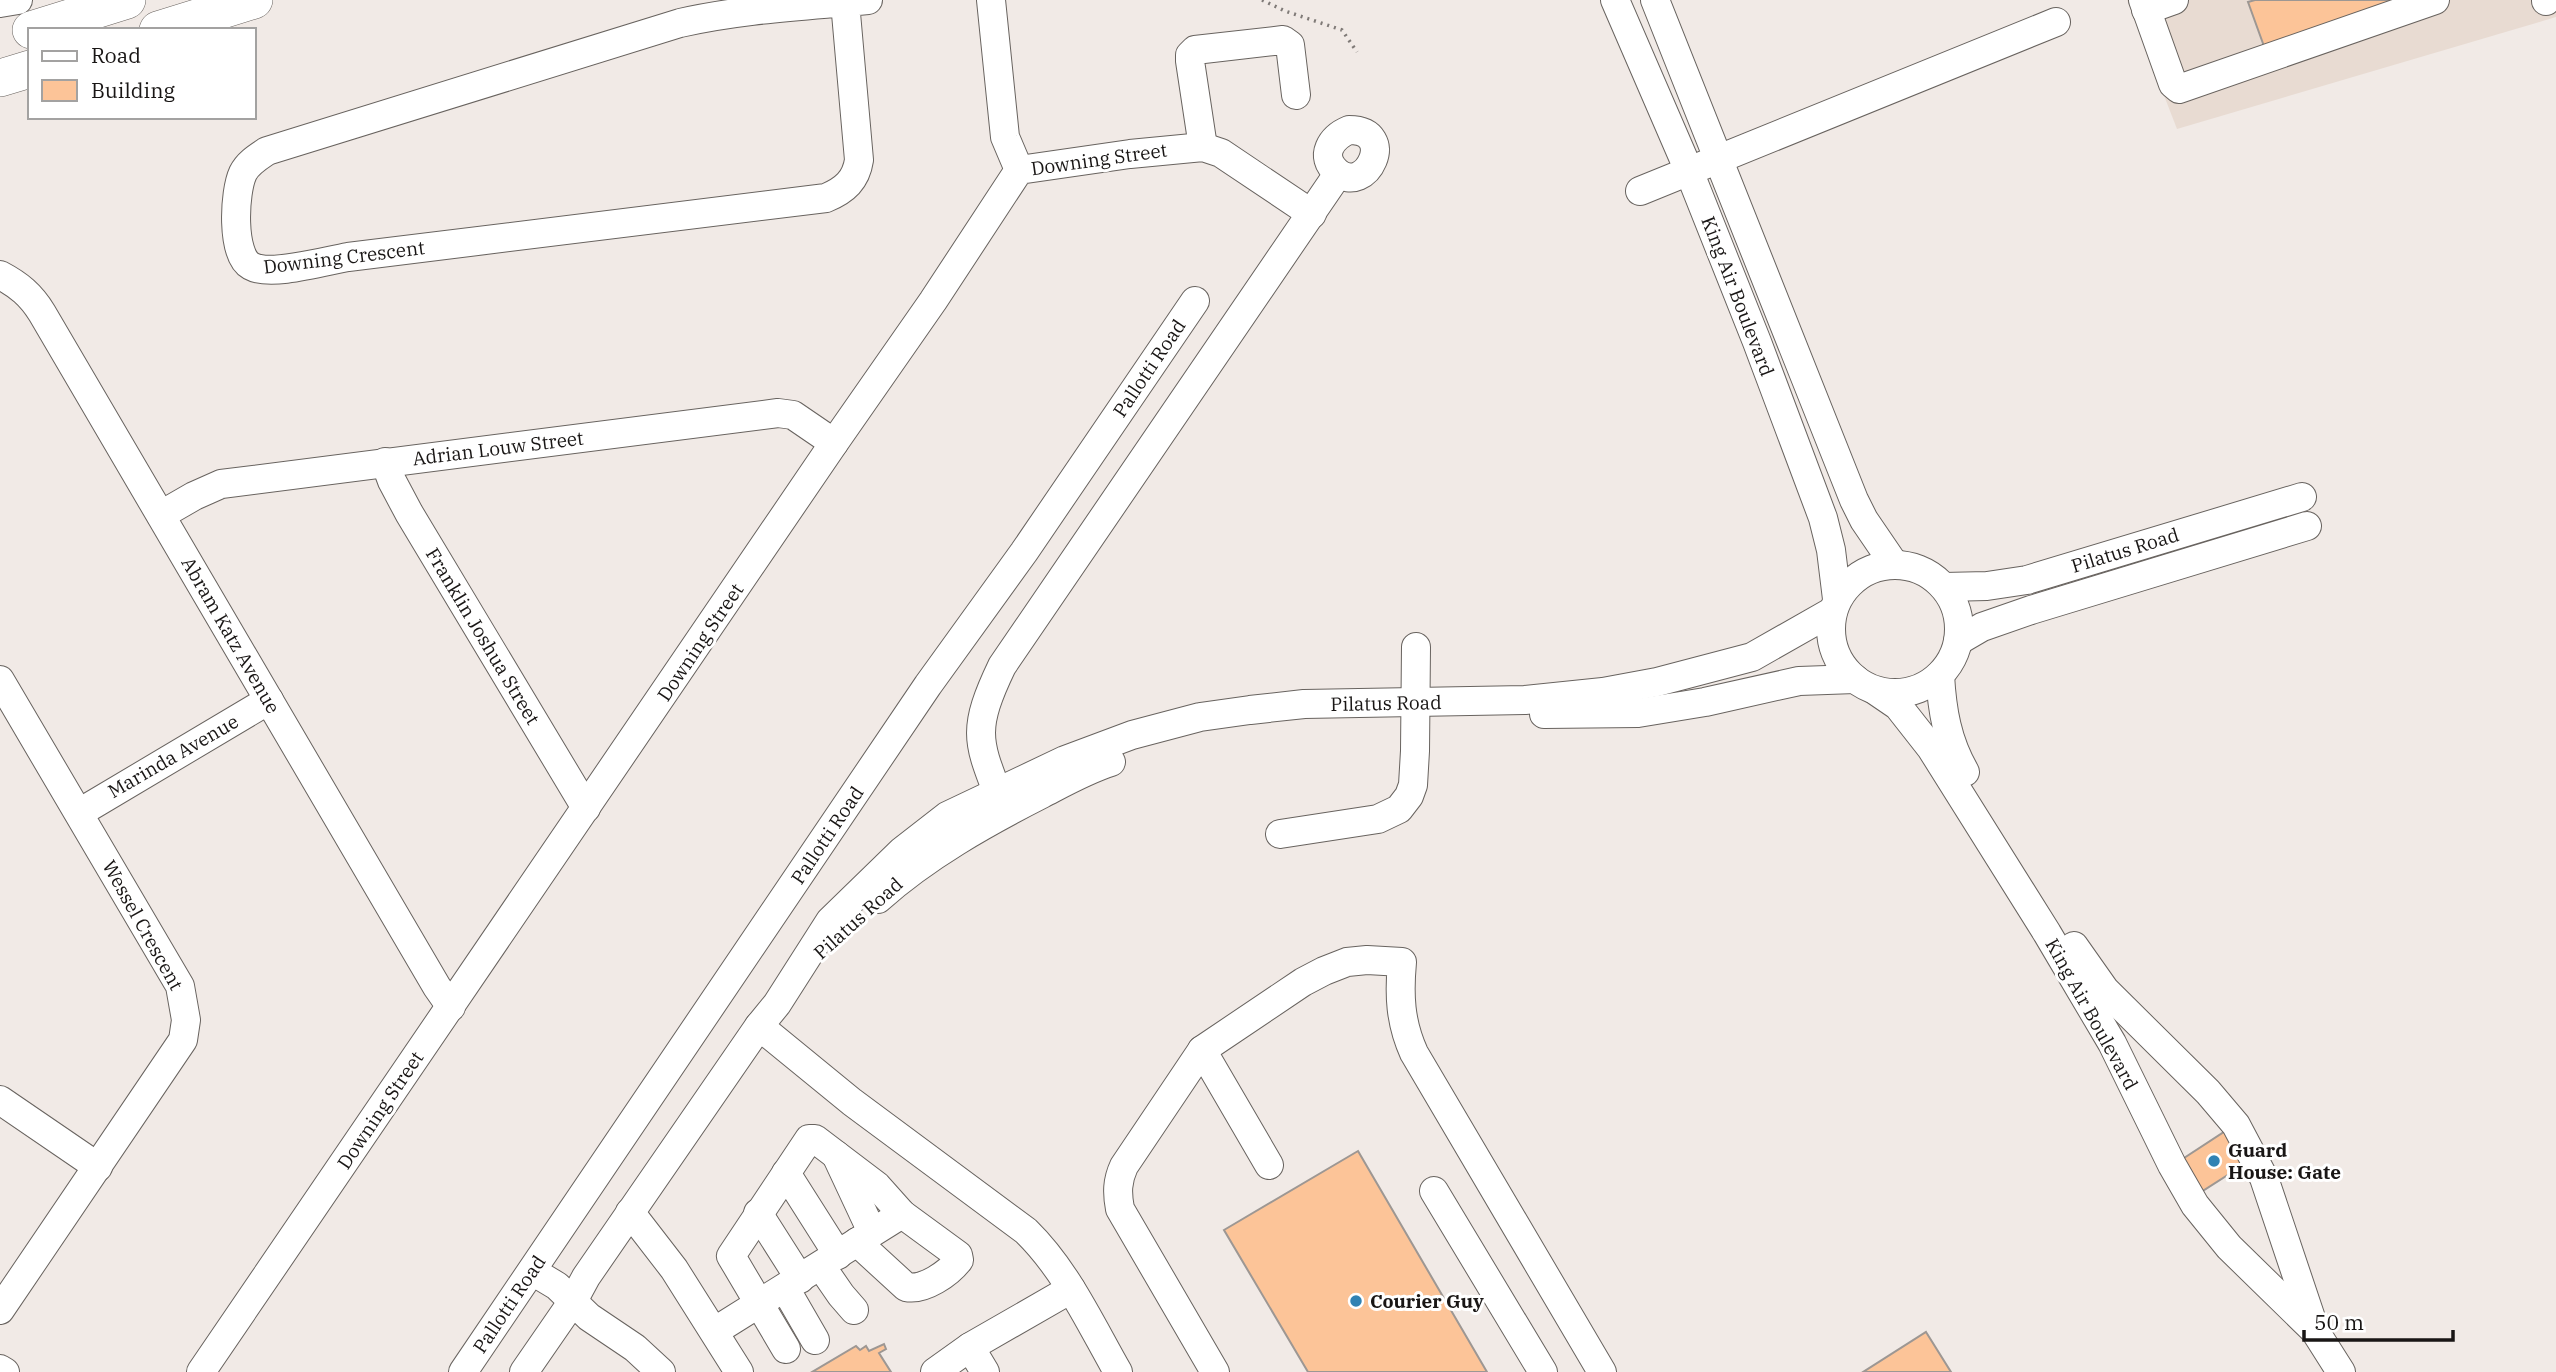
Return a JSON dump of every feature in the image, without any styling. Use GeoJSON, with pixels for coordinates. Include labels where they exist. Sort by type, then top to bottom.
{"type":"FeatureCollection","features":[{"type":"Feature","properties":{"kind":"main road"},"geometry":{"type":"LineString","coordinates":[[36,28],[127,0]]}},
{"type":"Feature","properties":{"kind":"main road"},"geometry":{"type":"LineString","coordinates":[[164,28],[254,0]]}},
{"type":"Feature","properties":{"kind":"main road"},"geometry":{"type":"LineString","coordinates":[[0,39],[28,31]]}},
{"type":"Feature","properties":{"kind":"main road"},"geometry":{"type":"LineString","coordinates":[[0,78],[28,70]]}},
{"type":"Feature","properties":{"kind":"street"},"geometry":{"type":"LineString","coordinates":[[0,3],[18,0]]}},
{"type":"Feature","properties":{"kind":"street"},"geometry":{"type":"LineString","coordinates":[[991,0],[1005,137],[1019,170]]}},
{"type":"Feature","properties":{"kind":"street","name":"King Air Boulevard"},"geometry":{"type":"LineString","coordinates":[[1615,0],[1689,171],[1823,518],[1831,550],[1835,605]]}},
{"type":"Feature","properties":{"kind":"street","name":"King Air Boulevard"},"geometry":{"type":"LineString","coordinates":[[1655,0],[1854,500],[1864,520],[1894,564]]}},
{"type":"Feature","properties":{"kind":"street"},"geometry":{"type":"LineString","coordinates":[[2174,0],[2144,5],[2173,84],[2179,89],[2435,0]]}},
{"type":"Feature","properties":{"kind":"street","name":"Downing Crescent"},"geometry":{"type":"LineString","coordinates":[[857,1],[857,173],[847,187],[826,198],[261,270],[251,267],[243,260],[237,246],[238,188],[244,171],[253,160],[267,151],[680,23],[726,15],[857,1]]}},
{"type":"Feature","properties":{"kind":"street"},"geometry":{"type":"LineString","coordinates":[[1640,191],[2056,22]]}},
{"type":"Feature","properties":{"kind":"street"},"geometry":{"type":"LineString","coordinates":[[1203,147],[1190,61],[1190,55],[1195,50],[1283,40],[1290,45],[1296,95]]}},
{"type":"Feature","properties":{"kind":"street","name":"Downing Street"},"geometry":{"type":"LineString","coordinates":[[201,1372],[933,301],[1019,170],[1130,154],[1203,147],[1221,153],[1312,214]]}},
{"type":"Feature","properties":{"kind":"street"},"geometry":{"type":"LineString","coordinates":[[1002,802],[984,760],[980,741],[987,698],[1002,666],[1338,174]]}},
{"type":"Feature","properties":{"kind":"street","name":"Abram Katz Avenue"},"geometry":{"type":"LineString","coordinates":[[0,275],[19,285],[33,298],[437,988],[451,1007]]}},
{"type":"Feature","properties":{"kind":"street","name":"Pallotti Road"},"geometry":{"type":"LineString","coordinates":[[463,1372],[928,685],[1024,552],[1195,301]]}},
{"type":"Feature","properties":{"kind":"street","name":"Adrian Louw Street"},"geometry":{"type":"LineString","coordinates":[[161,515],[221,484],[778,413],[793,415],[834,443]]}},
{"type":"Feature","properties":{"kind":"street","name":"Franklin Joshua Street"},"geometry":{"type":"LineString","coordinates":[[385,462],[409,513],[586,808]]}},
{"type":"Feature","properties":{"kind":"street","name":"Pilatus Road"},"geometry":{"type":"LineString","coordinates":[[1944,587],[1987,586],[2027,580],[2302,497]]}},
{"type":"Feature","properties":{"kind":"street","name":"Pilatus Road"},"geometry":{"type":"LineString","coordinates":[[1958,641],[1983,627],[2031,610],[2307,526]]}},
{"type":"Feature","properties":{"kind":"street"},"geometry":{"type":"LineString","coordinates":[[1024,552],[1063,577]]}},
{"type":"Feature","properties":{"kind":"street"},"geometry":{"type":"LineString","coordinates":[[1894,564],[1913,567],[1930,575],[1944,587],[1954,604],[1959,622],[1958,641],[1952,659],[1940,675],[1924,686],[1901,693],[1866,685],[1843,668],[1831,639],[1835,605],[1855,578],[1880,566],[1894,564]]}},
{"type":"Feature","properties":{"kind":"street","name":"Pilatus Road"},"geometry":{"type":"LineString","coordinates":[[759,1026],[799,971],[901,878],[1002,802],[1166,744],[1246,725],[1375,717],[1603,692],[1657,682],[1752,657],[1835,605]]}},
{"type":"Feature","properties":{"kind":"street"},"geometry":{"type":"LineString","coordinates":[[1280,834],[1378,819],[1399,808],[1409,796],[1413,785],[1416,647]]}},
{"type":"Feature","properties":{"kind":"street","name":"King Air Boulevard"},"geometry":{"type":"LineString","coordinates":[[1940,675],[1941,700],[1949,741],[1962,769],[2075,946],[2105,990],[2208,1092],[2236,1125],[2250,1149],[2286,1239],[2315,1331]]}},
{"type":"Feature","properties":{"kind":"street","name":"Wessel Crescent"},"geometry":{"type":"LineString","coordinates":[[0,680],[180,986],[186,1020],[183,1040],[0,1310]]}},
{"type":"Feature","properties":{"kind":"street","name":"Pilatus Road"},"geometry":{"type":"LineString","coordinates":[[1415,711],[1638,713],[1705,702],[1799,681],[1866,685]]}},
{"type":"Feature","properties":{"kind":"street","name":"King Air Boulevard"},"geometry":{"type":"LineString","coordinates":[[1866,685],[1898,706],[1931,748],[2047,933],[2112,1043],[2172,1165],[2195,1205],[2230,1247],[2315,1331],[2341,1372]]}},
{"type":"Feature","properties":{"kind":"street","name":"Marinda Avenue"},"geometry":{"type":"LineString","coordinates":[[79,813],[269,700]]}},
{"type":"Feature","properties":{"kind":"street"},"geometry":{"type":"LineString","coordinates":[[1215,1372],[1120,1209],[1118,1177],[1202,1050],[1303,982],[1347,962],[1367,960],[1402,962],[1401,1013],[1414,1053],[1602,1372]]}},
{"type":"Feature","properties":{"kind":"street"},"geometry":{"type":"LineString","coordinates":[[524,1372],[630,1212],[759,1026],[852,1102],[1026,1231],[1045,1250],[1071,1289],[1118,1372]]}},
{"type":"Feature","properties":{"kind":"street"},"geometry":{"type":"LineString","coordinates":[[1202,1050],[1269,1165]]}},
{"type":"Feature","properties":{"kind":"street"},"geometry":{"type":"LineString","coordinates":[[0,1100],[98,1167]]}},
{"type":"Feature","properties":{"kind":"street"},"geometry":{"type":"LineString","coordinates":[[758,1213],[829,1260],[906,1287],[922,1287],[956,1264],[958,1255],[902,1214],[877,1186],[815,1139],[808,1139],[758,1213],[732,1256],[786,1349]]}},
{"type":"Feature","properties":{"kind":"street"},"geometry":{"type":"LineString","coordinates":[[815,1340],[844,1177],[835,1154]]}},
{"type":"Feature","properties":{"kind":"street"},"geometry":{"type":"LineString","coordinates":[[786,1173],[829,1260],[841,1295],[854,1310]]}},
{"type":"Feature","properties":{"kind":"street"},"geometry":{"type":"LineString","coordinates":[[1434,1191],[1543,1372]]}},
{"type":"Feature","properties":{"kind":"street"},"geometry":{"type":"LineString","coordinates":[[630,1212],[674,1269],[739,1372]]}},
{"type":"Feature","properties":{"kind":"street"},"geometry":{"type":"LineString","coordinates":[[715,1331],[902,1214]]}},
{"type":"Feature","properties":{"kind":"street"},"geometry":{"type":"LineString","coordinates":[[532,1271],[557,1286],[589,1317],[635,1348],[661,1372]]}},
{"type":"Feature","properties":{"kind":"street"},"geometry":{"type":"LineString","coordinates":[[935,1372],[970,1346],[1071,1289]]}},
{"type":"Feature","properties":{"kind":"street"},"geometry":{"type":"LineString","coordinates":[[970,1346],[985,1372]]}},
{"type":"Feature","properties":{"kind":"street"},"geometry":{"type":"LineString","coordinates":[[0,1369],[5,1372]]}},
{"type":"Feature","properties":{"kind":"path"},"geometry":{"type":"LineString","coordinates":[[1262,0],[1284,11],[1342,30],[1357,52]]}},
{"type":"Feature","properties":{"kind":"shaded area"},"geometry":{"type":"Polygon","coordinates":[[[2127,0],[2556,0],[2556,17],[2177,129],[2127,0]]]}},
{"type":"Feature","properties":{"kind":"building"},"geometry":{"type":"Polygon","coordinates":[[[2398,0],[2265,49],[2248,2],[2398,0]]]}},
{"type":"Feature","properties":{"kind":"building","name":"Guard House: Gate"},"geometry":{"type":"Polygon","coordinates":[[[2227,1130],[2248,1162],[2201,1192],[2181,1160],[2227,1130]]]}},
{"type":"Feature","properties":{"kind":"building","name":"Courier Guy"},"geometry":{"type":"Polygon","coordinates":[[[1358,1151],[1487,1372],[1308,1372],[1224,1230],[1358,1151]]]}},
{"type":"Feature","properties":{"kind":"building"},"geometry":{"type":"Polygon","coordinates":[[[1926,1332],[1951,1372],[1863,1372],[1926,1332]]]}},
{"type":"Feature","properties":{"kind":"building"},"geometry":{"type":"Polygon","coordinates":[[[884,1344],[886,1349],[879,1353],[891,1372],[812,1372],[856,1346],[860,1350],[866,1346],[869,1351],[884,1344]]]}},
{"type":"Feature","properties":{"kind":"place","name":"Guard House: Gate"},"geometry":{"type":"Point","coordinates":[2214,1161]}},
{"type":"Feature","properties":{"kind":"place","name":"Courier Guy"},"geometry":{"type":"Point","coordinates":[1356,1301]}}]}
